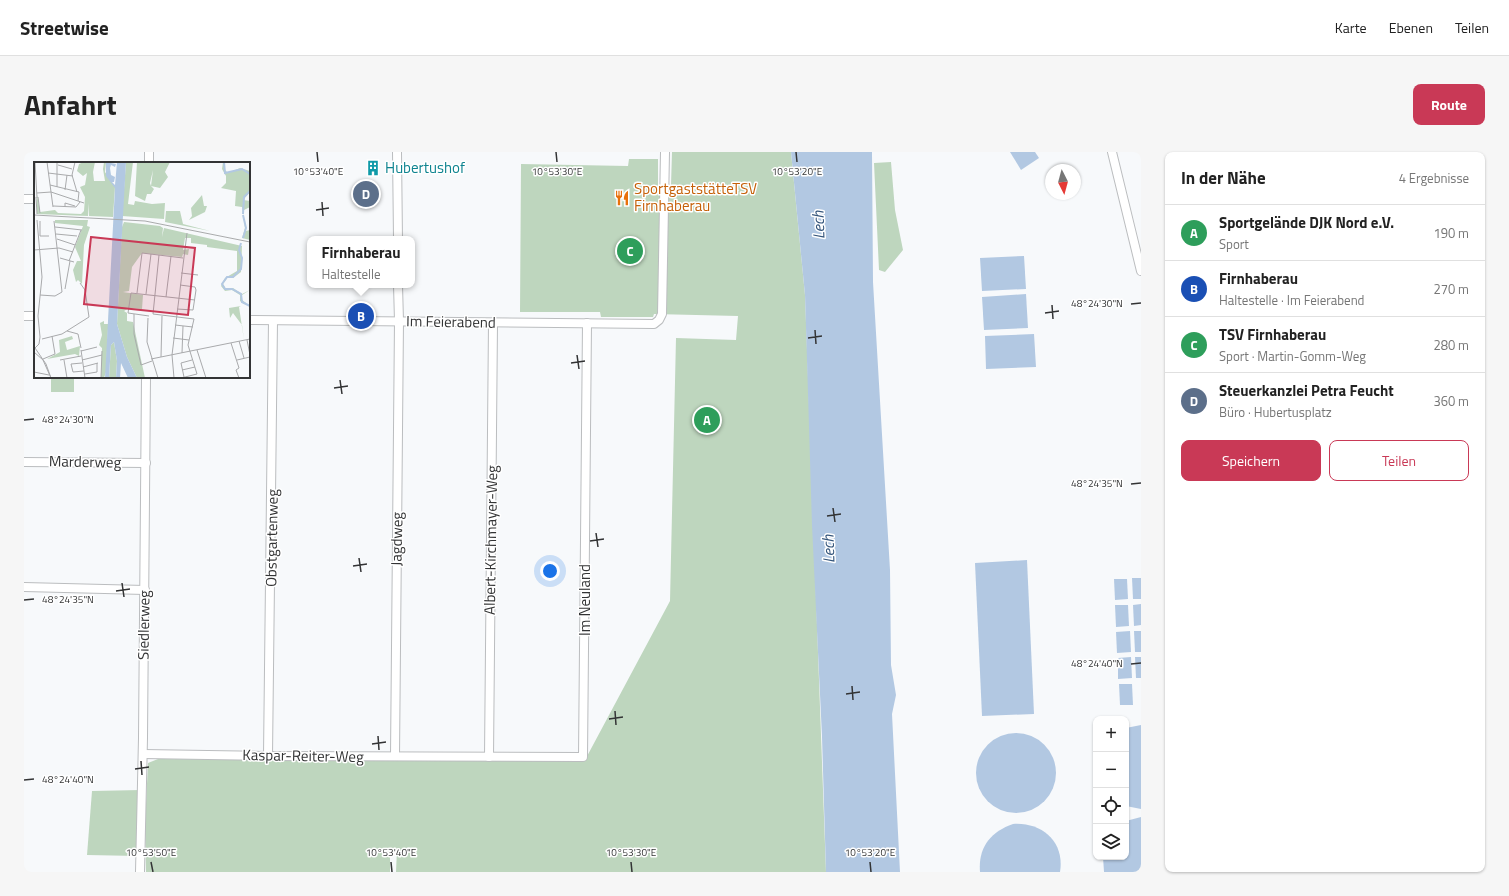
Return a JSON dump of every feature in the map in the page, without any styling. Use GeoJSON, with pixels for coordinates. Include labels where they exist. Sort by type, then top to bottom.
{"type":"FeatureCollection","features":[{"type":"Feature","properties":{"kind":"street"},"geometry":{"type":"LineString","coordinates":[[397,152],[398,236]]}},
{"type":"Feature","properties":{"kind":"street","name":"Im Feierabend"},"geometry":{"type":"LineString","coordinates":[[250,320],[654,324],[659,320],[662,314],[665,152]]}},
{"type":"Feature","properties":{"kind":"street"},"geometry":{"type":"LineString","coordinates":[[1112,152],[1141,271]]}},
{"type":"Feature","properties":{"kind":"street","name":"Jagdweg"},"geometry":{"type":"LineString","coordinates":[[395,756],[398,288]]}},
{"type":"Feature","properties":{"kind":"street","name":"Obstgartenweg"},"geometry":{"type":"LineString","coordinates":[[268,756],[273,320]]}},
{"type":"Feature","properties":{"kind":"street","name":"Albert-Kirchmayer-Weg"},"geometry":{"type":"LineString","coordinates":[[489,757],[493,323]]}},
{"type":"Feature","properties":{"kind":"street","name":"Im Neuland"},"geometry":{"type":"LineString","coordinates":[[583,757],[587,323]]}},
{"type":"Feature","properties":{"kind":"street","name":"Siedlerweg"},"geometry":{"type":"LineString","coordinates":[[140,872],[145,590],[146,378]]}},
{"type":"Feature","properties":{"kind":"street","name":"Marderweg"},"geometry":{"type":"LineString","coordinates":[[24,462],[146,463]]}},
{"type":"Feature","properties":{"kind":"street"},"geometry":{"type":"LineString","coordinates":[[24,587],[145,590]]}},
{"type":"Feature","properties":{"kind":"street","name":"Kaspar-Reiter-Weg"},"geometry":{"type":"LineString","coordinates":[[143,754],[583,757]]}},
{"type":"Feature","properties":{"kind":"green space"},"geometry":{"type":"Polygon","coordinates":[[[672,152],[791,152],[805,295],[826,872],[396,872],[397,849],[390,854],[390,872],[146,872],[145,825],[148,763],[158,759],[482,761],[585,760],[670,601],[676,338],[736,340],[738,316],[654,314],[653,317],[601,317],[600,312],[520,312],[521,164],[628,166],[629,159],[658,159],[658,187],[739,191],[738,189],[671,185],[672,152]]]}},
{"type":"Feature","properties":{"kind":"green space"},"geometry":{"type":"Polygon","coordinates":[[[891,162],[895,210],[903,250],[885,272],[879,270],[874,163],[891,162]]]}},
{"type":"Feature","properties":{"kind":"green space"},"geometry":{"type":"Polygon","coordinates":[[[51,378],[74,378],[74,392],[51,392],[51,378]]]}},
{"type":"Feature","properties":{"kind":"green space"},"geometry":{"type":"Polygon","coordinates":[[[141,790],[138,856],[87,855],[92,791],[141,790]]]}},
{"type":"Feature","properties":{"kind":"water","name":"Lech"},"geometry":{"type":"Polygon","coordinates":[[[791,152],[872,152],[873,282],[890,570],[891,665],[896,695],[892,714],[900,872],[826,872],[822,737],[812,525],[805,295],[791,152]]]}},
{"type":"Feature","properties":{"kind":"water"},"geometry":{"type":"Polygon","coordinates":[[[1010,152],[1035,152],[1039,158],[1021,170],[1010,152]]]}},
{"type":"Feature","properties":{"kind":"water"},"geometry":{"type":"Polygon","coordinates":[[[1024,256],[1026,289],[982,291],[980,258],[1024,256]]]}},
{"type":"Feature","properties":{"kind":"water"},"geometry":{"type":"Polygon","coordinates":[[[1026,294],[1028,328],[984,330],[982,297],[1026,294]]]}},
{"type":"Feature","properties":{"kind":"water"},"geometry":{"type":"Polygon","coordinates":[[[1034,334],[1036,367],[986,369],[985,336],[1034,334]]]}},
{"type":"Feature","properties":{"kind":"water"},"geometry":{"type":"Polygon","coordinates":[[[1027,560],[1034,714],[982,716],[975,563],[1027,560]]]}},
{"type":"Feature","properties":{"kind":"water"},"geometry":{"type":"Polygon","coordinates":[[[1132,578],[1141,578],[1141,599],[1133,599],[1132,578]]]}},
{"type":"Feature","properties":{"kind":"water"},"geometry":{"type":"Polygon","coordinates":[[[1114,579],[1127,579],[1128,599],[1115,600],[1114,579]]]}},
{"type":"Feature","properties":{"kind":"water"},"geometry":{"type":"Polygon","coordinates":[[[1141,604],[1141,625],[1134,626],[1133,605],[1141,604]]]}},
{"type":"Feature","properties":{"kind":"water"},"geometry":{"type":"Polygon","coordinates":[[[1115,605],[1128,605],[1129,626],[1116,627],[1115,605]]]}},
{"type":"Feature","properties":{"kind":"water"},"geometry":{"type":"Polygon","coordinates":[[[1130,631],[1131,652],[1117,653],[1116,632],[1130,631]]]}},
{"type":"Feature","properties":{"kind":"water"},"geometry":{"type":"Polygon","coordinates":[[[1134,631],[1141,631],[1141,652],[1135,652],[1134,631]]]}},
{"type":"Feature","properties":{"kind":"water"},"geometry":{"type":"Polygon","coordinates":[[[1131,657],[1132,678],[1118,679],[1118,658],[1131,657]]]}},
{"type":"Feature","properties":{"kind":"water"},"geometry":{"type":"Polygon","coordinates":[[[1135,657],[1141,657],[1141,678],[1136,678],[1135,657]]]}},
{"type":"Feature","properties":{"kind":"water"},"geometry":{"type":"Polygon","coordinates":[[[1119,684],[1132,684],[1133,705],[1120,705],[1119,684]]]}},
{"type":"Feature","properties":{"kind":"water"},"geometry":{"type":"Polygon","coordinates":[[[1141,725],[1141,809],[1129,807],[1129,727],[1141,725]]]}},
{"type":"Feature","properties":{"kind":"water"},"geometry":{"type":"Polygon","coordinates":[[[1008,733],[1024,733],[1045,744],[1056,765],[1056,781],[1045,802],[1024,813],[1008,813],[994,807],[987,802],[982,795],[976,781],[976,765],[982,751],[987,744],[994,739],[1008,733]]]}},
{"type":"Feature","properties":{"kind":"water"},"geometry":{"type":"Polygon","coordinates":[[[1141,817],[1141,872],[1104,872],[1103,860],[1129,860],[1129,820],[1141,817]]]}},
{"type":"Feature","properties":{"kind":"water"},"geometry":{"type":"Polygon","coordinates":[[[1013,824],[1033,826],[1042,830],[1049,836],[1055,843],[1059,852],[1061,861],[1060,872],[980,872],[981,856],[983,848],[987,842],[992,836],[1005,827],[1013,824]]]}},
{"type":"Feature","properties":{"kind":"place","name":"Hubertushof"},"geometry":{"type":"Point","coordinates":[373,168]}},
{"type":"Feature","properties":{"kind":"place","name":"Steuerkanzlei Petra Feucht"},"geometry":{"type":"Point","coordinates":[366,194]}},
{"type":"Feature","properties":{"kind":"place","name":"SportgaststätteTSV Firnhaberau"},"geometry":{"type":"Point","coordinates":[622,198]}},
{"type":"Feature","properties":{"kind":"place","name":"TSV Firnhaberau"},"geometry":{"type":"Point","coordinates":[630,251]}},
{"type":"Feature","properties":{"kind":"place","name":"Firnhaberau"},"geometry":{"type":"Point","coordinates":[361,316]}},
{"type":"Feature","properties":{"kind":"place","name":"Sportgelände DJK Nord e.V."},"geometry":{"type":"Point","coordinates":[707,420]}}]}
